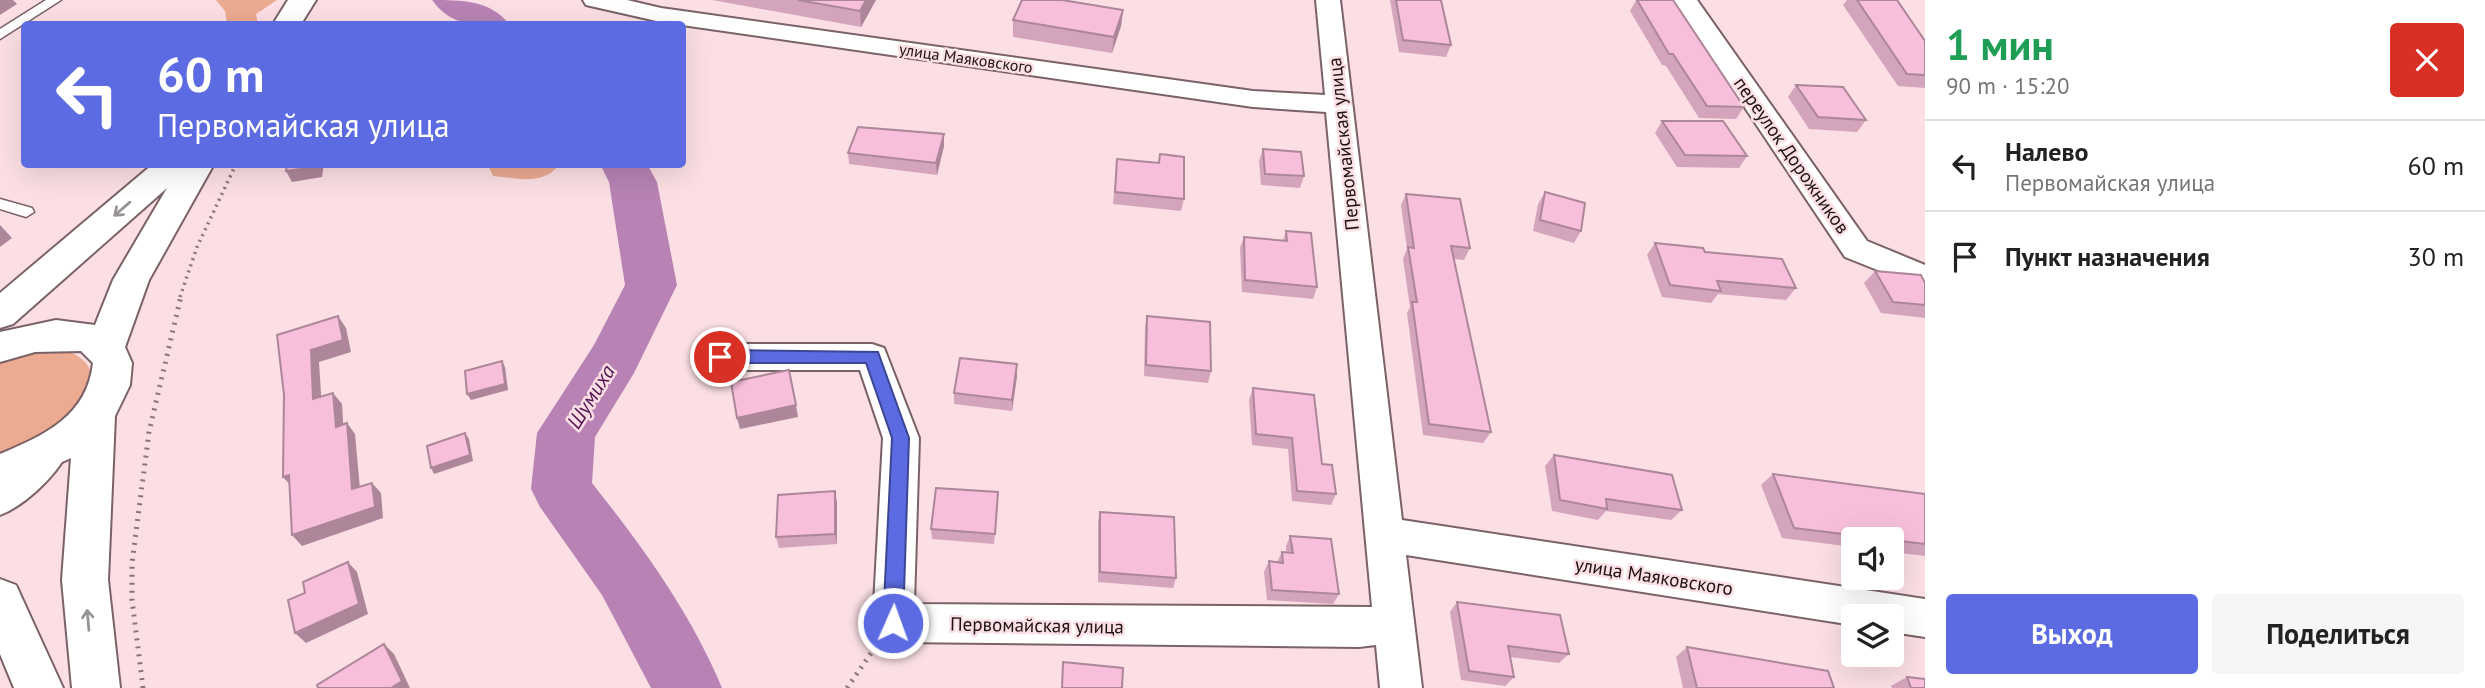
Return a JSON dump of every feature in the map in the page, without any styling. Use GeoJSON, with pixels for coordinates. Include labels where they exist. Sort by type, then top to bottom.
{"type":"FeatureCollection","features":[{"type":"Feature","properties":{"kind":"main road"},"geometry":{"type":"LineString","coordinates":[[289,21],[302,0]]}},
{"type":"Feature","properties":{"kind":"main road"},"geometry":{"type":"LineString","coordinates":[[0,314],[169,168]]}},
{"type":"Feature","properties":{"kind":"main road"},"geometry":{"type":"LineString","coordinates":[[0,471],[26,463],[57,446],[95,412],[110,387],[113,366],[106,348],[131,279],[196,168]]}},
{"type":"Feature","properties":{"kind":"main road"},"geometry":{"type":"LineString","coordinates":[[0,334],[80,335],[106,348]]}},
{"type":"Feature","properties":{"kind":"main road"},"geometry":{"type":"LineString","coordinates":[[0,347],[41,335]]}},
{"type":"Feature","properties":{"kind":"main road"},"geometry":{"type":"LineString","coordinates":[[95,412],[85,580],[96,688]]}},
{"type":"Feature","properties":{"kind":"main road"},"geometry":{"type":"LineString","coordinates":[[1,602],[39,688]]}},
{"type":"Feature","properties":{"kind":"street","name":"улица Маяковского"},"geometry":{"type":"LineString","coordinates":[[595,0],[661,15],[1253,99],[1339,104]]}},
{"type":"Feature","properties":{"kind":"street","name":"Первомайская улица"},"geometry":{"type":"LineString","coordinates":[[1328,0],[1401,688]]}},
{"type":"Feature","properties":{"kind":"street","name":"переулок Дорожников"},"geometry":{"type":"LineString","coordinates":[[1685,0],[1856,249],[1925,278]]}},
{"type":"Feature","properties":{"kind":"street"},"geometry":{"type":"LineString","coordinates":[[720,357],[872,357],[901,438],[893,623]]}},
{"type":"Feature","properties":{"kind":"street"},"geometry":{"type":"LineString","coordinates":[[0,499],[57,446]]}},
{"type":"Feature","properties":{"kind":"street","name":"улица Маяковского"},"geometry":{"type":"LineString","coordinates":[[1383,534],[1925,618]]}},
{"type":"Feature","properties":{"kind":"street","name":"Первомайская улица"},"geometry":{"type":"LineString","coordinates":[[893,623],[1359,628],[1393,623]]}},
{"type":"Feature","properties":{"kind":"lane"},"geometry":{"type":"LineString","coordinates":[[0,34],[55,0]]}},
{"type":"Feature","properties":{"kind":"lane"},"geometry":{"type":"LineString","coordinates":[[0,204],[26,212]]}},
{"type":"Feature","properties":{"kind":"path"},"geometry":{"type":"LineString","coordinates":[[143,688],[131,585],[140,484],[160,381],[185,284],[222,189],[234,168]]}},
{"type":"Feature","properties":{"kind":"path"},"geometry":{"type":"LineString","coordinates":[[847,688],[893,623]]}},
{"type":"Feature","properties":{"kind":"shaded area"},"geometry":{"type":"Polygon","coordinates":[[[216,0],[277,0],[256,14],[257,21],[227,21],[225,11],[216,0]]]}},
{"type":"Feature","properties":{"kind":"shaded area"},"geometry":{"type":"Polygon","coordinates":[[[489,168],[556,168],[537,178],[493,176],[489,168]]]}},
{"type":"Feature","properties":{"kind":"shaded area"},"geometry":{"type":"Polygon","coordinates":[[[61,349],[78,356],[88,365],[91,376],[85,399],[66,422],[48,436],[0,457],[0,362],[38,350],[61,349]]]}},
{"type":"Feature","properties":{"kind":"building"},"geometry":{"type":"Polygon","coordinates":[[[798,0],[866,0],[860,11],[798,0]]]}},
{"type":"Feature","properties":{"kind":"building"},"geometry":{"type":"Polygon","coordinates":[[[1022,0],[1062,0],[1123,10],[1114,37],[1013,20],[1022,0]]]}},
{"type":"Feature","properties":{"kind":"building"},"geometry":{"type":"Polygon","coordinates":[[[1396,0],[1441,0],[1451,45],[1403,40],[1396,0]]]}},
{"type":"Feature","properties":{"kind":"building"},"geometry":{"type":"Polygon","coordinates":[[[1637,0],[1673,0],[1744,107],[1707,106],[1673,54],[1669,54],[1637,0]]]}},
{"type":"Feature","properties":{"kind":"building"},"geometry":{"type":"Polygon","coordinates":[[[1857,0],[1897,0],[1925,41],[1925,75],[1907,74],[1857,0]]]}},
{"type":"Feature","properties":{"kind":"building"},"geometry":{"type":"Polygon","coordinates":[[[1796,85],[1843,87],[1866,120],[1818,117],[1796,85]]]}},
{"type":"Feature","properties":{"kind":"building"},"geometry":{"type":"Polygon","coordinates":[[[1662,121],[1723,121],[1747,156],[1685,155],[1662,121]]]}},
{"type":"Feature","properties":{"kind":"building"},"geometry":{"type":"Polygon","coordinates":[[[858,127],[944,134],[936,163],[848,153],[858,127]]]}},
{"type":"Feature","properties":{"kind":"building"},"geometry":{"type":"Polygon","coordinates":[[[1263,149],[1301,152],[1304,176],[1265,174],[1263,149]]]}},
{"type":"Feature","properties":{"kind":"building"},"geometry":{"type":"Polygon","coordinates":[[[1160,154],[1184,157],[1184,199],[1115,192],[1117,159],[1159,163],[1160,154]]]}},
{"type":"Feature","properties":{"kind":"building"},"geometry":{"type":"Polygon","coordinates":[[[286,168],[308,168],[286,171],[286,168]]]}},
{"type":"Feature","properties":{"kind":"building"},"geometry":{"type":"Polygon","coordinates":[[[1545,192],[1585,203],[1581,231],[1540,220],[1545,192]]]}},
{"type":"Feature","properties":{"kind":"building"},"geometry":{"type":"Polygon","coordinates":[[[1406,194],[1460,199],[1470,248],[1451,246],[1491,432],[1429,424],[1412,302],[1417,302],[1408,247],[1414,248],[1406,194]]]}},
{"type":"Feature","properties":{"kind":"building"},"geometry":{"type":"Polygon","coordinates":[[[1286,231],[1311,233],[1317,287],[1245,280],[1244,237],[1287,241],[1286,231]]]}},
{"type":"Feature","properties":{"kind":"building"},"geometry":{"type":"Polygon","coordinates":[[[1655,243],[1703,248],[1705,252],[1782,259],[1796,288],[1717,281],[1721,291],[1670,285],[1655,243]]]}},
{"type":"Feature","properties":{"kind":"building"},"geometry":{"type":"Polygon","coordinates":[[[1875,271],[1921,275],[1925,283],[1925,305],[1893,302],[1875,271]]]}},
{"type":"Feature","properties":{"kind":"building"},"geometry":{"type":"Polygon","coordinates":[[[338,316],[343,340],[311,350],[313,399],[333,393],[336,427],[347,423],[352,489],[372,483],[375,507],[292,535],[289,475],[283,477],[284,395],[277,335],[338,316]]]}},
{"type":"Feature","properties":{"kind":"building"},"geometry":{"type":"Polygon","coordinates":[[[1147,316],[1210,322],[1211,371],[1146,365],[1147,316]]]}},
{"type":"Feature","properties":{"kind":"building"},"geometry":{"type":"Polygon","coordinates":[[[960,358],[1017,364],[1012,400],[954,393],[960,358]]]}},
{"type":"Feature","properties":{"kind":"building"},"geometry":{"type":"Polygon","coordinates":[[[502,361],[505,384],[467,394],[465,371],[502,361]]]}},
{"type":"Feature","properties":{"kind":"building"},"geometry":{"type":"Polygon","coordinates":[[[789,370],[796,405],[737,418],[731,382],[789,370]]]}},
{"type":"Feature","properties":{"kind":"building"},"geometry":{"type":"Polygon","coordinates":[[[1253,388],[1314,395],[1322,464],[1332,465],[1336,494],[1297,491],[1292,438],[1256,434],[1253,388]]]}},
{"type":"Feature","properties":{"kind":"building"},"geometry":{"type":"Polygon","coordinates":[[[465,433],[470,455],[431,468],[427,446],[465,433]]]}},
{"type":"Feature","properties":{"kind":"building"},"geometry":{"type":"Polygon","coordinates":[[[1554,455],[1672,475],[1682,510],[1606,499],[1607,509],[1560,500],[1554,455]]]}},
{"type":"Feature","properties":{"kind":"building"},"geometry":{"type":"Polygon","coordinates":[[[1773,474],[1925,494],[1925,544],[1904,541],[1904,527],[1841,527],[1841,534],[1794,528],[1773,474]]]}},
{"type":"Feature","properties":{"kind":"building"},"geometry":{"type":"Polygon","coordinates":[[[936,488],[998,492],[995,534],[931,529],[936,488]]]}},
{"type":"Feature","properties":{"kind":"building"},"geometry":{"type":"Polygon","coordinates":[[[835,491],[835,534],[776,537],[778,495],[835,491]]]}},
{"type":"Feature","properties":{"kind":"building"},"geometry":{"type":"Polygon","coordinates":[[[1100,512],[1174,517],[1176,578],[1100,572],[1100,512]]]}},
{"type":"Feature","properties":{"kind":"building"},"geometry":{"type":"Polygon","coordinates":[[[1290,536],[1331,539],[1339,594],[1272,590],[1269,561],[1283,563],[1282,552],[1293,553],[1290,536]]]}},
{"type":"Feature","properties":{"kind":"building"},"geometry":{"type":"Polygon","coordinates":[[[348,562],[359,604],[295,633],[288,600],[305,593],[303,582],[348,562]]]}},
{"type":"Feature","properties":{"kind":"building"},"geometry":{"type":"Polygon","coordinates":[[[1457,602],[1560,615],[1569,654],[1508,646],[1514,677],[1469,671],[1457,602]]]}},
{"type":"Feature","properties":{"kind":"building"},"geometry":{"type":"Polygon","coordinates":[[[384,644],[402,681],[391,688],[318,688],[317,685],[384,644]]]}},
{"type":"Feature","properties":{"kind":"building"},"geometry":{"type":"Polygon","coordinates":[[[1687,647],[1828,671],[1834,688],[1697,688],[1687,647]]]}},
{"type":"Feature","properties":{"kind":"building"},"geometry":{"type":"Polygon","coordinates":[[[1063,662],[1123,668],[1122,688],[1062,688],[1063,662]]]}},
{"type":"Feature","properties":{"kind":"building"},"geometry":{"type":"Polygon","coordinates":[[[1907,677],[1925,679],[1925,688],[1911,688],[1907,677]]]}},
{"type":"Feature","properties":{"kind":"waterway","name":"Шумиха"},"geometry":{"type":"LineString","coordinates":[[452,0],[484,21]]}},
{"type":"Feature","properties":{"kind":"waterway","name":"Шумиха"},"geometry":{"type":"LineString","coordinates":[[625,168],[633,182],[651,285],[615,358],[566,433],[561,489],[625,574],[688,688]]}},
{"type":"Feature","properties":{"kind":"route"},"geometry":{"type":"LineString","coordinates":[[720,357],[872,357],[901,438],[893,623]]}}]}
